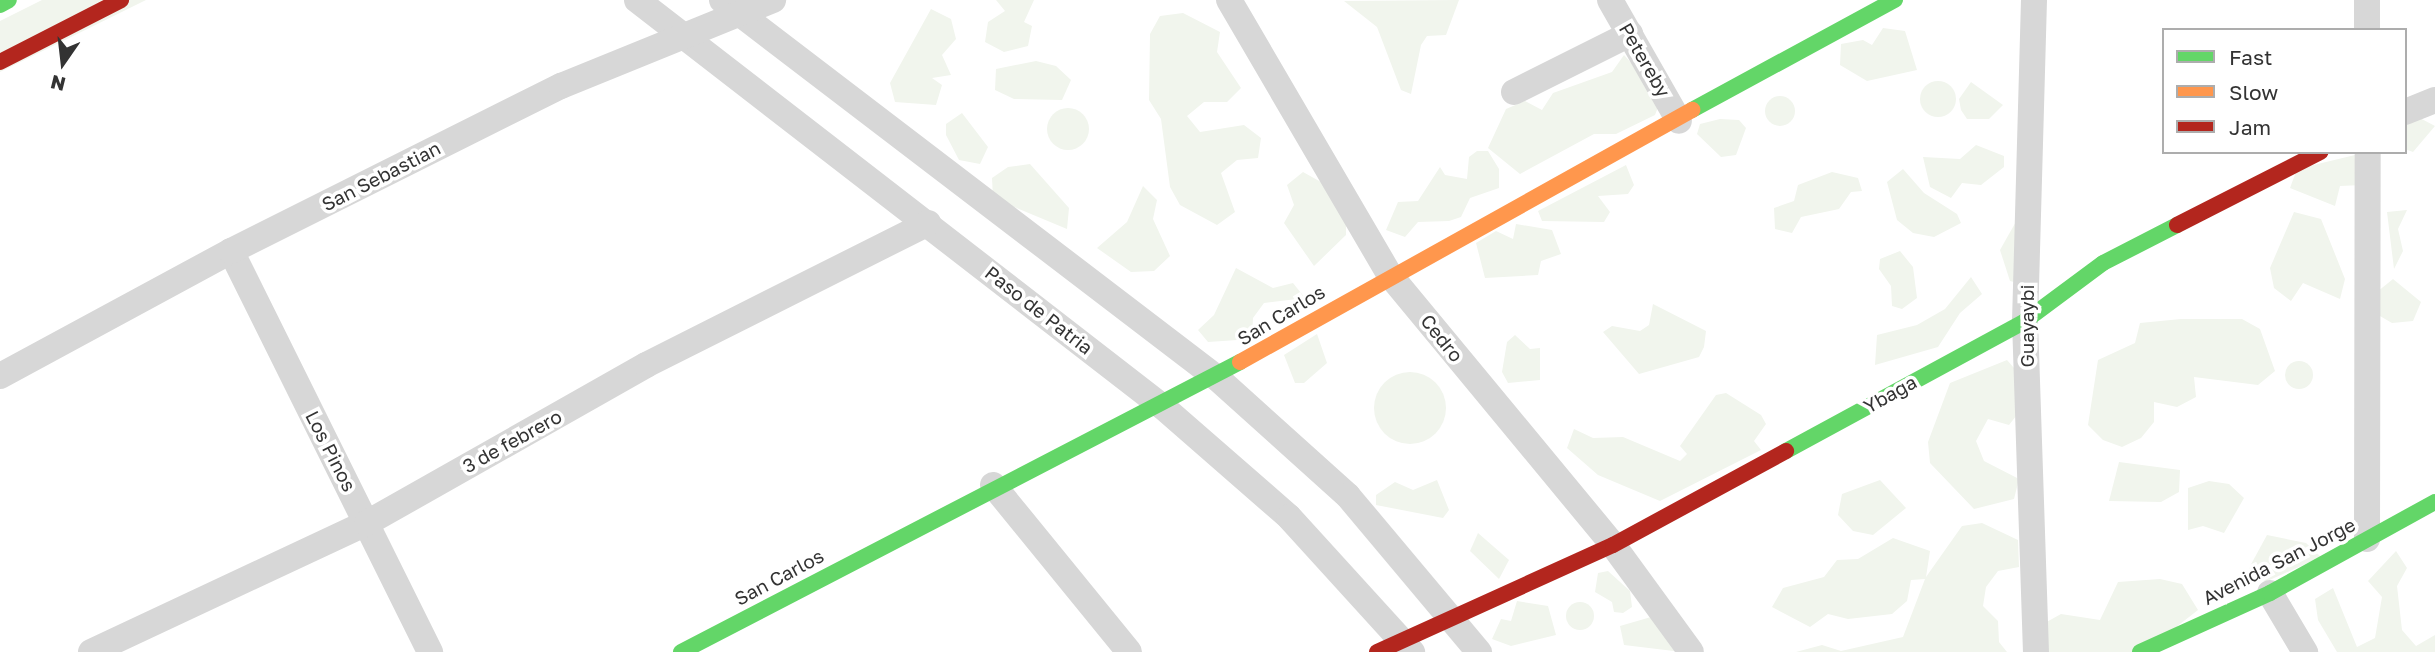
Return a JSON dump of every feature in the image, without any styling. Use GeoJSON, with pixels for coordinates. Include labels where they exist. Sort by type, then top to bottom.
{"type":"FeatureCollection","features":[{"type":"Feature","properties":{"kind":"street"},"geometry":{"type":"LineString","coordinates":[[0,5],[9,0]]}},
{"type":"Feature","properties":{"kind":"street"},"geometry":{"type":"LineString","coordinates":[[0,62],[121,0]]}},
{"type":"Feature","properties":{"kind":"street","name":"Paso de Patria"},"geometry":{"type":"LineString","coordinates":[[636,0],[1163,407],[1289,517],[1406,645]]}},
{"type":"Feature","properties":{"kind":"street"},"geometry":{"type":"LineString","coordinates":[[722,0],[1217,378],[1349,496],[1479,652]]}},
{"type":"Feature","properties":{"kind":"street","name":"San Sebastian"},"geometry":{"type":"LineString","coordinates":[[0,376],[231,251],[561,86],[682,33],[744,15],[773,0]]}},
{"type":"Feature","properties":{"kind":"street","name":"Cedro"},"geometry":{"type":"LineString","coordinates":[[1229,0],[1389,274],[1614,545],[1691,652]]}},
{"type":"Feature","properties":{"kind":"street","name":"Petereby"},"geometry":{"type":"LineString","coordinates":[[1610,0],[1679,121]]}},
{"type":"Feature","properties":{"kind":"street","name":"San Carlos"},"geometry":{"type":"LineString","coordinates":[[682,652],[727,640],[993,485],[1163,407],[1217,378],[1389,274],[1679,121],[1895,0]]}},
{"type":"Feature","properties":{"kind":"street","name":"Guayaybi"},"geometry":{"type":"LineString","coordinates":[[2034,0],[2025,320],[2036,652]]}},
{"type":"Feature","properties":{"kind":"street"},"geometry":{"type":"LineString","coordinates":[[2367,0],[2367,28]]}},
{"type":"Feature","properties":{"kind":"street"},"geometry":{"type":"LineString","coordinates":[[1514,92],[1630,34]]}},
{"type":"Feature","properties":{"kind":"street"},"geometry":{"type":"LineString","coordinates":[[2407,111],[2435,100]]}},
{"type":"Feature","properties":{"kind":"street","name":"Ybaga"},"geometry":{"type":"LineString","coordinates":[[1377,652],[1406,645],[1450,616],[1504,598],[1614,545],[2025,320],[2102,263],[2316,154]]}},
{"type":"Feature","properties":{"kind":"street"},"geometry":{"type":"LineString","coordinates":[[2367,539],[2368,154]]}},
{"type":"Feature","properties":{"kind":"street","name":"3 de febrero"},"geometry":{"type":"LineString","coordinates":[[91,652],[367,523],[646,365],[928,223]]}},
{"type":"Feature","properties":{"kind":"street","name":"Los Pinos"},"geometry":{"type":"LineString","coordinates":[[231,251],[430,652]]}},
{"type":"Feature","properties":{"kind":"street"},"geometry":{"type":"LineString","coordinates":[[993,485],[1129,652]]}},
{"type":"Feature","properties":{"kind":"street","name":"Avenida San Jorge"},"geometry":{"type":"LineString","coordinates":[[2140,652],[2270,593],[2435,502]]}},
{"type":"Feature","properties":{"kind":"street"},"geometry":{"type":"LineString","coordinates":[[2270,593],[2305,652]]}},
{"type":"Feature","properties":{"kind":"shaded area"},"geometry":{"type":"Polygon","coordinates":[[[42,0],[146,0],[0,72],[0,21],[42,0]]]}},
{"type":"Feature","properties":{"kind":"shaded area"},"geometry":{"type":"Polygon","coordinates":[[[996,0],[1034,0],[1024,22],[1032,26],[1028,46],[1004,52],[985,42],[988,22],[1005,11],[996,0]]]}},
{"type":"Feature","properties":{"kind":"shaded area"},"geometry":{"type":"Polygon","coordinates":[[[1459,0],[1446,35],[1427,36],[1421,45],[1411,94],[1401,90],[1377,27],[1344,1],[1459,0]]]}},
{"type":"Feature","properties":{"kind":"shaded area"},"geometry":{"type":"Polygon","coordinates":[[[931,9],[951,19],[956,39],[942,55],[951,75],[932,78],[942,85],[936,105],[895,102],[890,83],[931,9]]]}},
{"type":"Feature","properties":{"kind":"shaded area"},"geometry":{"type":"Polygon","coordinates":[[[1183,13],[1220,32],[1217,52],[1241,88],[1227,102],[1204,102],[1187,116],[1200,132],[1244,125],[1261,138],[1258,158],[1237,160],[1221,173],[1235,212],[1217,225],[1180,205],[1170,187],[1161,119],[1149,100],[1150,34],[1160,16],[1183,13]]]}},
{"type":"Feature","properties":{"kind":"shaded area"},"geometry":{"type":"Polygon","coordinates":[[[1883,28],[1905,31],[1917,70],[1867,81],[1840,65],[1841,44],[1863,40],[1872,45],[1883,28]]]}},
{"type":"Feature","properties":{"kind":"shaded area"},"geometry":{"type":"Polygon","coordinates":[[[1624,55],[1662,97],[1655,115],[1616,134],[1594,134],[1520,174],[1488,148],[1506,109],[1525,101],[1542,110],[1553,93],[1612,72],[1624,55]]]}},
{"type":"Feature","properties":{"kind":"shaded area"},"geometry":{"type":"Polygon","coordinates":[[[1036,61],[1056,66],[1071,80],[1062,100],[1014,99],[995,90],[996,69],[1036,61]]]}},
{"type":"Feature","properties":{"kind":"shaded area"},"geometry":{"type":"Polygon","coordinates":[[[1938,81],[1951,86],[1956,99],[1951,112],[1938,117],[1925,112],[1920,99],[1925,86],[1938,81]]]}},
{"type":"Feature","properties":{"kind":"shaded area"},"geometry":{"type":"Polygon","coordinates":[[[1971,82],[2003,105],[1989,119],[1967,119],[1961,110],[1959,99],[1971,82]]]}},
{"type":"Feature","properties":{"kind":"shaded area"},"geometry":{"type":"Polygon","coordinates":[[[1780,96],[1791,100],[1795,111],[1791,122],[1780,126],[1769,122],[1765,111],[1769,100],[1780,96]]]}},
{"type":"Feature","properties":{"kind":"shaded area"},"geometry":{"type":"Polygon","coordinates":[[[1068,108],[1083,114],[1089,129],[1083,144],[1068,150],[1053,144],[1047,129],[1053,114],[1068,108]]]}},
{"type":"Feature","properties":{"kind":"shaded area"},"geometry":{"type":"Polygon","coordinates":[[[962,113],[988,147],[980,164],[959,160],[946,135],[946,124],[962,113]]]}},
{"type":"Feature","properties":{"kind":"shaded area"},"geometry":{"type":"Polygon","coordinates":[[[2416,116],[2435,126],[2413,152],[2407,150],[2407,119],[2416,116]]]}},
{"type":"Feature","properties":{"kind":"shaded area"},"geometry":{"type":"Polygon","coordinates":[[[1720,119],[1739,120],[1746,128],[1736,155],[1721,157],[1697,134],[1700,124],[1720,119]]]}},
{"type":"Feature","properties":{"kind":"shaded area"},"geometry":{"type":"Polygon","coordinates":[[[1976,145],[2004,156],[2004,167],[1981,185],[1962,183],[1951,198],[1930,187],[1923,157],[1960,159],[1976,145]]]}},
{"type":"Feature","properties":{"kind":"shaded area"},"geometry":{"type":"Polygon","coordinates":[[[1477,151],[1488,151],[1499,169],[1499,188],[1470,198],[1461,217],[1449,221],[1418,222],[1405,237],[1386,230],[1398,202],[1418,201],[1440,167],[1445,175],[1467,179],[1469,157],[1477,151]]]}},
{"type":"Feature","properties":{"kind":"shaded area"},"geometry":{"type":"Polygon","coordinates":[[[2355,155],[2362,185],[2340,186],[2335,206],[2290,188],[2297,169],[2355,155]]]}},
{"type":"Feature","properties":{"kind":"shaded area"},"geometry":{"type":"Polygon","coordinates":[[[1030,164],[1069,208],[1067,229],[993,198],[992,178],[1008,167],[1030,164]]]}},
{"type":"Feature","properties":{"kind":"shaded area"},"geometry":{"type":"Polygon","coordinates":[[[1626,165],[1634,185],[1628,194],[1598,196],[1610,212],[1604,222],[1542,221],[1538,211],[1626,165]]]}},
{"type":"Feature","properties":{"kind":"shaded area"},"geometry":{"type":"Polygon","coordinates":[[[1903,169],[1924,193],[1957,214],[1961,223],[1934,237],[1913,233],[1897,220],[1887,182],[1903,169]]]}},
{"type":"Feature","properties":{"kind":"shaded area"},"geometry":{"type":"Polygon","coordinates":[[[1303,172],[1321,182],[1346,214],[1346,235],[1314,266],[1284,223],[1294,205],[1287,185],[1303,172]]]}},
{"type":"Feature","properties":{"kind":"shaded area"},"geometry":{"type":"Polygon","coordinates":[[[1832,172],[1858,178],[1862,191],[1851,192],[1839,209],[1801,217],[1792,233],[1775,229],[1774,208],[1794,201],[1798,185],[1832,172]]]}},
{"type":"Feature","properties":{"kind":"shaded area"},"geometry":{"type":"Polygon","coordinates":[[[1143,186],[1157,200],[1153,219],[1170,256],[1154,271],[1131,272],[1097,248],[1127,222],[1143,186]]]}},
{"type":"Feature","properties":{"kind":"shaded area"},"geometry":{"type":"Polygon","coordinates":[[[2407,210],[2398,229],[2403,251],[2394,269],[2387,212],[2407,210]]]}},
{"type":"Feature","properties":{"kind":"shaded area"},"geometry":{"type":"Polygon","coordinates":[[[2022,211],[2021,284],[2010,281],[2000,250],[2022,211]]]}},
{"type":"Feature","properties":{"kind":"shaded area"},"geometry":{"type":"Polygon","coordinates":[[[2294,212],[2321,219],[2345,279],[2340,299],[2303,283],[2291,301],[2274,288],[2270,268],[2294,212]]]}},
{"type":"Feature","properties":{"kind":"shaded area"},"geometry":{"type":"Polygon","coordinates":[[[1516,224],[1552,230],[1561,254],[1541,261],[1538,275],[1485,278],[1476,243],[1496,231],[1513,239],[1516,224]]]}},
{"type":"Feature","properties":{"kind":"shaded area"},"geometry":{"type":"Polygon","coordinates":[[[1900,251],[1913,267],[1917,298],[1902,309],[1892,306],[1891,286],[1879,269],[1880,259],[1900,251]]]}},
{"type":"Feature","properties":{"kind":"shaded area"},"geometry":{"type":"Polygon","coordinates":[[[1236,268],[1273,288],[1293,283],[1305,298],[1264,303],[1253,318],[1252,339],[1208,342],[1198,330],[1214,315],[1236,268]]]}},
{"type":"Feature","properties":{"kind":"shaded area"},"geometry":{"type":"Polygon","coordinates":[[[1971,277],[1982,294],[1960,313],[1938,347],[1875,365],[1877,335],[1917,325],[1945,309],[1971,277]]]}},
{"type":"Feature","properties":{"kind":"shaded area"},"geometry":{"type":"Polygon","coordinates":[[[2393,279],[2421,302],[2413,321],[2392,323],[2373,312],[2377,292],[2393,279]]]}},
{"type":"Feature","properties":{"kind":"shaded area"},"geometry":{"type":"Polygon","coordinates":[[[1653,304],[1706,331],[1704,347],[1699,357],[1639,374],[1603,332],[1612,326],[1640,331],[1649,325],[1653,304]]]}},
{"type":"Feature","properties":{"kind":"shaded area"},"geometry":{"type":"Polygon","coordinates":[[[2181,319],[2242,319],[2260,329],[2275,371],[2258,385],[2194,377],[2196,397],[2177,407],[2154,402],[2154,422],[2141,438],[2122,447],[2103,440],[2088,425],[2098,360],[2135,343],[2140,323],[2181,319]]]}},
{"type":"Feature","properties":{"kind":"shaded area"},"geometry":{"type":"Polygon","coordinates":[[[1317,334],[1327,363],[1304,383],[1295,383],[1284,355],[1317,334]]]}},
{"type":"Feature","properties":{"kind":"shaded area"},"geometry":{"type":"Polygon","coordinates":[[[1515,335],[1530,349],[1540,348],[1540,380],[1508,383],[1502,372],[1507,342],[1515,335]]]}},
{"type":"Feature","properties":{"kind":"shaded area"},"geometry":{"type":"Polygon","coordinates":[[[2007,360],[2035,392],[2009,425],[1988,419],[1976,441],[1984,461],[2019,479],[2014,499],[1974,509],[1930,463],[1928,442],[1950,383],[2007,360]]]}},
{"type":"Feature","properties":{"kind":"shaded area"},"geometry":{"type":"Polygon","coordinates":[[[2299,361],[2309,365],[2313,375],[2309,385],[2299,389],[2289,385],[2285,375],[2289,365],[2299,361]]]}},
{"type":"Feature","properties":{"kind":"shaded area"},"geometry":{"type":"Polygon","coordinates":[[[1410,372],[1430,378],[1440,388],[1446,408],[1440,428],[1430,438],[1410,444],[1390,438],[1380,428],[1374,408],[1380,388],[1390,378],[1410,372]]]}},
{"type":"Feature","properties":{"kind":"shaded area"},"geometry":{"type":"Polygon","coordinates":[[[1726,393],[1761,415],[1766,424],[1754,441],[1761,450],[1660,501],[1598,475],[1567,448],[1574,429],[1593,438],[1623,437],[1680,461],[1687,454],[1680,446],[1716,395],[1726,393]]]}},
{"type":"Feature","properties":{"kind":"shaded area"},"geometry":{"type":"Polygon","coordinates":[[[2119,462],[2180,470],[2179,492],[2161,502],[2109,501],[2119,462]]]}},
{"type":"Feature","properties":{"kind":"shaded area"},"geometry":{"type":"Polygon","coordinates":[[[1437,480],[1449,510],[1443,518],[1376,505],[1376,495],[1395,482],[1413,490],[1437,480]]]}},
{"type":"Feature","properties":{"kind":"shaded area"},"geometry":{"type":"Polygon","coordinates":[[[1880,480],[1906,508],[1873,535],[1853,531],[1838,515],[1842,494],[1880,480]]]}},
{"type":"Feature","properties":{"kind":"shaded area"},"geometry":{"type":"Polygon","coordinates":[[[2209,481],[2229,484],[2244,498],[2224,533],[2203,526],[2188,530],[2188,488],[2209,481]]]}},
{"type":"Feature","properties":{"kind":"shaded area"},"geometry":{"type":"Polygon","coordinates":[[[1982,523],[2018,540],[2019,567],[1998,571],[1986,587],[1983,606],[1998,621],[1999,642],[2007,652],[1796,652],[1822,645],[1841,651],[1903,637],[1925,579],[1911,580],[1907,601],[1892,614],[1848,619],[1828,614],[1810,627],[1772,607],[1783,588],[1824,577],[1837,560],[1858,559],[1893,538],[1930,551],[1926,577],[1962,526],[1982,523]]]}},
{"type":"Feature","properties":{"kind":"shaded area"},"geometry":{"type":"Polygon","coordinates":[[[1478,533],[1509,560],[1499,579],[1470,551],[1478,533]]]}},
{"type":"Feature","properties":{"kind":"shaded area"},"geometry":{"type":"Polygon","coordinates":[[[2267,535],[2306,543],[2321,557],[2265,582],[2249,568],[2267,535]]]}},
{"type":"Feature","properties":{"kind":"shaded area"},"geometry":{"type":"Polygon","coordinates":[[[2396,551],[2407,568],[2397,586],[2402,630],[2416,646],[2435,635],[2435,652],[2337,652],[2318,620],[2315,599],[2333,588],[2357,647],[2375,638],[2382,597],[2368,581],[2396,551]]]}},
{"type":"Feature","properties":{"kind":"shaded area"},"geometry":{"type":"Polygon","coordinates":[[[1608,571],[1630,591],[1632,607],[1623,613],[1614,612],[1612,602],[1595,592],[1598,573],[1608,571]]]}},
{"type":"Feature","properties":{"kind":"shaded area"},"geometry":{"type":"Polygon","coordinates":[[[2160,579],[2182,584],[2198,610],[2144,652],[2035,652],[2043,624],[2061,614],[2100,620],[2118,582],[2160,579]]]}},
{"type":"Feature","properties":{"kind":"shaded area"},"geometry":{"type":"Polygon","coordinates":[[[1517,601],[1548,606],[1556,635],[1511,646],[1492,639],[1501,619],[1511,621],[1517,601]]]}},
{"type":"Feature","properties":{"kind":"shaded area"},"geometry":{"type":"Polygon","coordinates":[[[1580,602],[1590,606],[1594,616],[1590,626],[1580,630],[1570,626],[1566,616],[1570,606],[1580,602]]]}},
{"type":"Feature","properties":{"kind":"shaded area"},"geometry":{"type":"Polygon","coordinates":[[[1651,617],[1682,652],[1624,645],[1620,626],[1651,617]]]}},
{"type":"Feature","properties":{"kind":"traffic: fast"},"geometry":{"type":"LineString","coordinates":[[0,5],[9,0]]}},
{"type":"Feature","properties":{"kind":"traffic: fast"},"geometry":{"type":"LineString","coordinates":[[1692,110],[1895,0]]}},
{"type":"Feature","properties":{"kind":"traffic: fast"},"geometry":{"type":"LineString","coordinates":[[1786,451],[2025,321],[2103,263],[2177,225]]}},
{"type":"Feature","properties":{"kind":"traffic: fast"},"geometry":{"type":"LineString","coordinates":[[681,652],[1240,362]]}},
{"type":"Feature","properties":{"kind":"traffic: fast"},"geometry":{"type":"LineString","coordinates":[[2140,652],[2270,593],[2435,502]]}},
{"type":"Feature","properties":{"kind":"traffic: slow"},"geometry":{"type":"LineString","coordinates":[[1240,362],[1692,110]]}},
{"type":"Feature","properties":{"kind":"traffic: jam"},"geometry":{"type":"LineString","coordinates":[[0,62],[121,0]]}},
{"type":"Feature","properties":{"kind":"traffic: jam"},"geometry":{"type":"LineString","coordinates":[[2177,225],[2316,154]]}},
{"type":"Feature","properties":{"kind":"traffic: jam"},"geometry":{"type":"LineString","coordinates":[[1377,652],[1613,545],[1786,451]]}}]}
